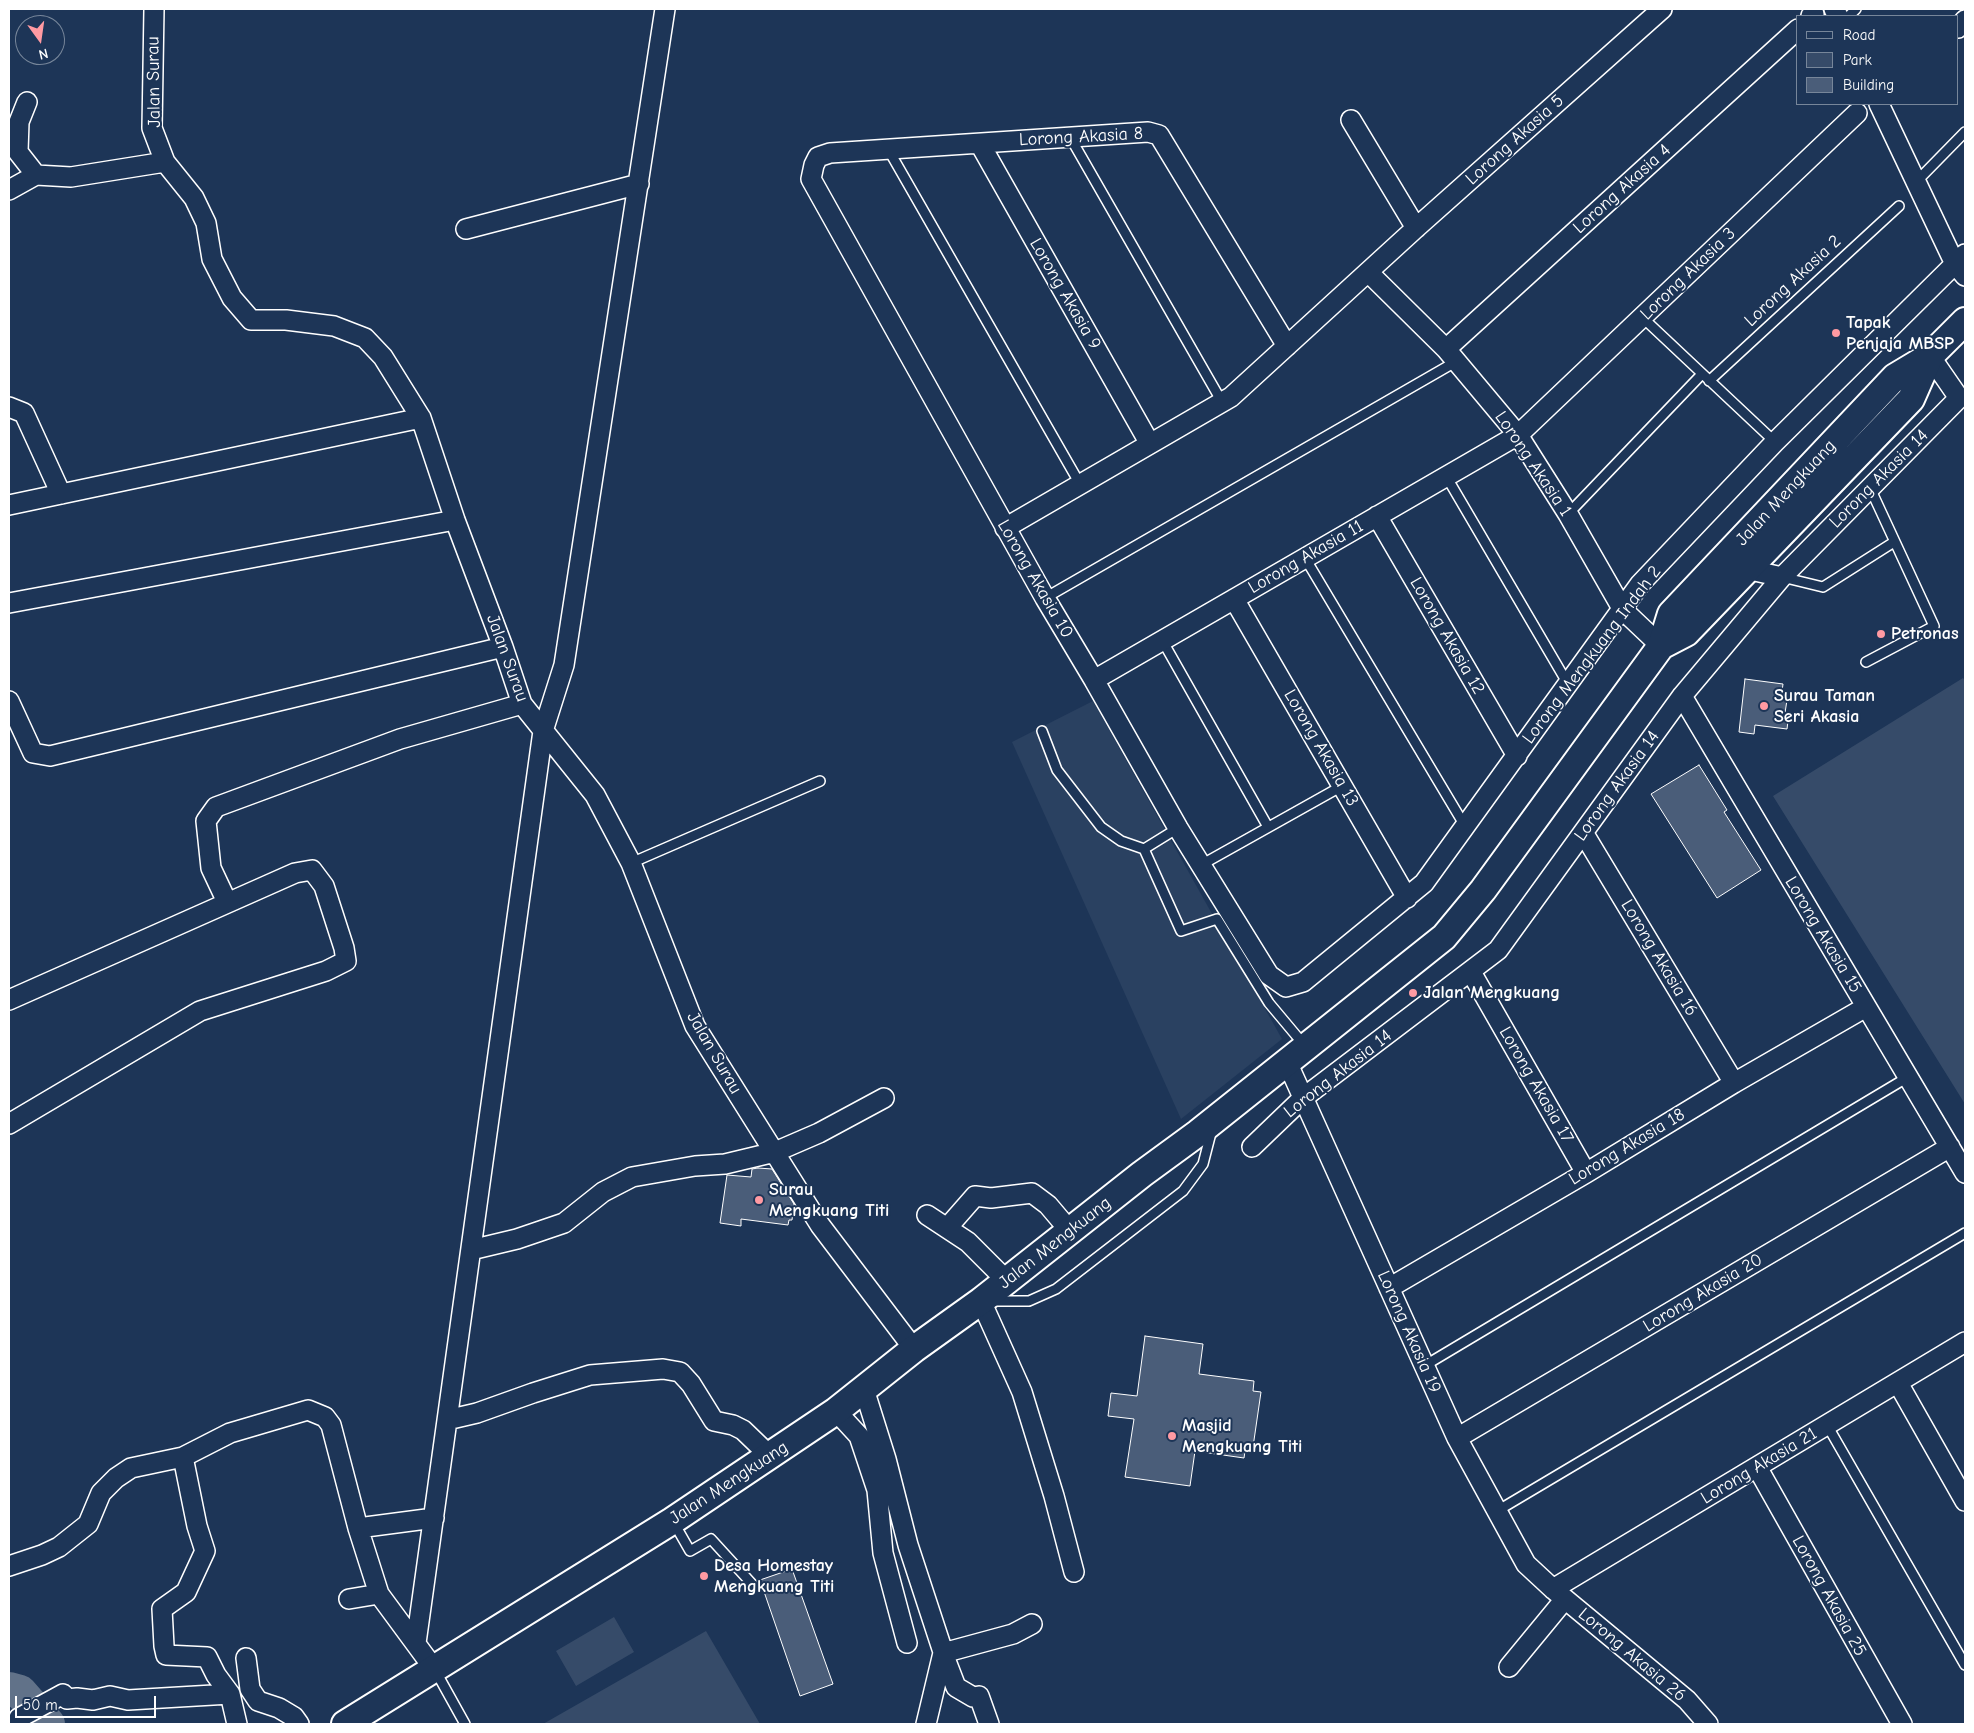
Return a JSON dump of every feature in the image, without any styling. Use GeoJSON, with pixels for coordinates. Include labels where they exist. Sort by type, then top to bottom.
{"type":"FeatureCollection","features":[{"type":"Feature","properties":{"kind":"main road","name":"Jalan Mengkuang"},"geometry":{"type":"LineString","coordinates":[[345,1724],[435,1670],[672,1521],[770,1456],[842,1417],[868,1399],[914,1349],[981,1301],[1142,1174],[1215,1120],[1444,937],[1483,890],[1661,646],[1672,614],[1895,377],[1930,356],[1965,321]]}},
{"type":"Feature","properties":{"kind":"main road","name":"Jalan Mengkuang"},"geometry":{"type":"LineString","coordinates":[[1661,646],[1686,633],[1911,399],[1930,356]]}},
{"type":"Feature","properties":{"kind":"street","name":"Jalan Surau"},"geometry":{"type":"LineString","coordinates":[[154,9],[152,128],[165,162],[194,198],[206,223],[212,258],[232,298],[250,320],[286,320],[334,326],[365,338],[384,357],[421,418],[455,520],[503,647],[522,704],[595,795],[631,863],[695,1026],[820,1225],[914,1349]]}},
{"type":"Feature","properties":{"kind":"street"},"geometry":{"type":"LineString","coordinates":[[416,1643],[543,731],[564,665],[665,9]]}},
{"type":"Feature","properties":{"kind":"street","name":"Lorong Akasia 5"},"geometry":{"type":"LineString","coordinates":[[1005,528],[1231,397],[1416,228],[1662,9]]}},
{"type":"Feature","properties":{"kind":"street","name":"Lorong Akasia 4"},"geometry":{"type":"LineString","coordinates":[[1451,355],[1796,31]]}},
{"type":"Feature","properties":{"kind":"street"},"geometry":{"type":"LineString","coordinates":[[27,102],[19,122],[18,152],[36,174]]}},
{"type":"Feature","properties":{"kind":"street"},"geometry":{"type":"LineString","coordinates":[[1881,105],[1916,182],[1962,265]]}},
{"type":"Feature","properties":{"kind":"street","name":"Lorong Akasia 3"},"geometry":{"type":"LineString","coordinates":[[1518,435],[1857,113]]}},
{"type":"Feature","properties":{"kind":"street"},"geometry":{"type":"LineString","coordinates":[[1351,120],[1416,228]]}},
{"type":"Feature","properties":{"kind":"street","name":"Lorong Akasia 8"},"geometry":{"type":"LineString","coordinates":[[818,158],[830,153],[888,149],[1148,132],[1159,135],[1287,346]]}},
{"type":"Feature","properties":{"kind":"street","name":"Lorong Akasia 9"},"geometry":{"type":"LineString","coordinates":[[980,144],[1150,444]]}},
{"type":"Feature","properties":{"kind":"street","name":"Lorong Akasia 10"},"geometry":{"type":"LineString","coordinates":[[818,158],[814,165],[811,179],[1005,528],[1178,828],[1269,975],[1286,987]]}},
{"type":"Feature","properties":{"kind":"street"},"geometry":{"type":"LineString","coordinates":[[9,190],[36,174],[71,177],[165,162]]}},
{"type":"Feature","properties":{"kind":"street"},"geometry":{"type":"LineString","coordinates":[[466,228],[639,184]]}},
{"type":"Feature","properties":{"kind":"street","name":"Lorong Mengkuang Indah 2"},"geometry":{"type":"LineString","coordinates":[[1286,987],[1303,982],[1424,883],[1640,584],[1775,442],[1962,265]]}},
{"type":"Feature","properties":{"kind":"street","name":"Lorong Akasia 1"},"geometry":{"type":"LineString","coordinates":[[1368,272],[1451,355],[1518,435],[1568,514],[1623,610],[1661,646]]}},
{"type":"Feature","properties":{"kind":"street"},"geometry":{"type":"LineString","coordinates":[[1930,356],[1962,403]]}},
{"type":"Feature","properties":{"kind":"street","name":"Lorong Akasia 14"},"geometry":{"type":"LineString","coordinates":[[1252,1147],[1303,1098],[1498,950],[1584,834],[1682,696],[1782,577],[1870,488],[1962,403]]}},
{"type":"Feature","properties":{"kind":"street"},"geometry":{"type":"LineString","coordinates":[[9,407],[24,413],[61,494]]}},
{"type":"Feature","properties":{"kind":"street"},"geometry":{"type":"LineString","coordinates":[[9,505],[421,418]]}},
{"type":"Feature","properties":{"kind":"street","name":"Lorong Akasia 11"},"geometry":{"type":"LineString","coordinates":[[1094,680],[1518,435]]}},
{"type":"Feature","properties":{"kind":"street"},"geometry":{"type":"LineString","coordinates":[[1851,462],[1870,488]]}},
{"type":"Feature","properties":{"kind":"street","name":"Lorong Akasia 12"},"geometry":{"type":"LineString","coordinates":[[1377,516],[1517,756]]}},
{"type":"Feature","properties":{"kind":"street"},"geometry":{"type":"LineString","coordinates":[[9,603],[455,520]]}},
{"type":"Feature","properties":{"kind":"street"},"geometry":{"type":"LineString","coordinates":[[1746,569],[1782,577]]}},
{"type":"Feature","properties":{"kind":"street","name":"Lorong Akasia 13"},"geometry":{"type":"LineString","coordinates":[[1234,599],[1406,898]]}},
{"type":"Feature","properties":{"kind":"street"},"geometry":{"type":"LineString","coordinates":[[9,702],[33,753],[50,756],[503,647]]}},
{"type":"Feature","properties":{"kind":"street","name":"Lorong Akasia 15"},"geometry":{"type":"LineString","coordinates":[[1682,696],[1965,1174]]}},
{"type":"Feature","properties":{"kind":"street"},"geometry":{"type":"LineString","coordinates":[[227,902],[211,868],[206,821],[216,806],[400,739],[522,704]]}},
{"type":"Feature","properties":{"kind":"street","name":"Lorong Akasia 16"},"geometry":{"type":"LineString","coordinates":[[1584,834],[1734,1083]]}},
{"type":"Feature","properties":{"kind":"street"},"geometry":{"type":"LineString","coordinates":[[9,1000],[227,902],[295,873],[312,870],[324,886],[344,948],[346,961],[326,971],[200,1011],[9,1124]]}},
{"type":"Feature","properties":{"kind":"street","name":"Lorong Akasia 17"},"geometry":{"type":"LineString","coordinates":[[1471,972],[1586,1173]]}},
{"type":"Feature","properties":{"kind":"street","name":"Lorong Akasia 18"},"geometry":{"type":"LineString","coordinates":[[1389,1288],[1586,1173],[1734,1083],[1866,1007]]}},
{"type":"Feature","properties":{"kind":"street","name":"Lorong Akasia 19"},"geometry":{"type":"LineString","coordinates":[[1296,1054],[1303,1098],[1457,1438],[1526,1564],[1559,1594]]}},
{"type":"Feature","properties":{"kind":"street"},"geometry":{"type":"LineString","coordinates":[[471,1250],[517,1239],[564,1222],[603,1192],[632,1177],[695,1166],[724,1164],[775,1152],[819,1133],[884,1098]]}},
{"type":"Feature","properties":{"kind":"street","name":"Lorong Akasia 20"},"geometry":{"type":"LineString","coordinates":[[1457,1438],[1950,1147]]}},
{"type":"Feature","properties":{"kind":"street"},"geometry":{"type":"LineString","coordinates":[[948,1228],[974,1196],[991,1198],[1032,1193],[1048,1205],[1070,1231]]}},
{"type":"Feature","properties":{"kind":"street"},"geometry":{"type":"LineString","coordinates":[[927,1215],[968,1242],[1006,1280]]}},
{"type":"Feature","properties":{"kind":"street"},"geometry":{"type":"LineString","coordinates":[[981,1301],[1022,1392],[1054,1496],[1074,1572]]}},
{"type":"Feature","properties":{"kind":"street","name":"Lorong Akasia 21"},"geometry":{"type":"LineString","coordinates":[[1509,1667],[1559,1594],[1757,1467],[1965,1342]]}},
{"type":"Feature","properties":{"kind":"street"},"geometry":{"type":"LineString","coordinates":[[447,1420],[477,1413],[590,1375],[663,1369],[680,1372],[691,1384],[714,1421],[733,1425],[743,1430],[770,1456]]}},
{"type":"Feature","properties":{"kind":"street"},"geometry":{"type":"LineString","coordinates":[[1898,1383],[1965,1501]]}},
{"type":"Feature","properties":{"kind":"street"},"geometry":{"type":"LineString","coordinates":[[868,1399],[886,1459],[908,1545],[943,1653],[956,1687],[973,1697],[979,1696],[989,1724]]}},
{"type":"Feature","properties":{"kind":"street"},"geometry":{"type":"LineString","coordinates":[[9,1566],[59,1547],[88,1524],[101,1493],[116,1478],[131,1468],[183,1457],[230,1433],[308,1410],[325,1417],[331,1425],[358,1528],[379,1594],[435,1670]]}},
{"type":"Feature","properties":{"kind":"street"},"geometry":{"type":"LineString","coordinates":[[842,1417],[860,1436],[877,1490],[884,1552],[907,1643]]}},
{"type":"Feature","properties":{"kind":"street"},"geometry":{"type":"LineString","coordinates":[[183,1457],[197,1526],[205,1551],[186,1592],[162,1609],[164,1646],[166,1655],[207,1656],[216,1675],[230,1694],[237,1724]]}},
{"type":"Feature","properties":{"kind":"street","name":"Lorong Akasia 25"},"geometry":{"type":"LineString","coordinates":[[1757,1467],[1902,1724]]}},
{"type":"Feature","properties":{"kind":"street"},"geometry":{"type":"LineString","coordinates":[[358,1528],[434,1518]]}},
{"type":"Feature","properties":{"kind":"street"},"geometry":{"type":"LineString","coordinates":[[884,1552],[908,1545]]}},
{"type":"Feature","properties":{"kind":"street"},"geometry":{"type":"LineString","coordinates":[[349,1599],[379,1594]]}},
{"type":"Feature","properties":{"kind":"street","name":"Lorong Akasia 26"},"geometry":{"type":"LineString","coordinates":[[1559,1594],[1687,1700],[1708,1724]]}},
{"type":"Feature","properties":{"kind":"street"},"geometry":{"type":"LineString","coordinates":[[943,1653],[1013,1634],[1032,1624]]}},
{"type":"Feature","properties":{"kind":"street"},"geometry":{"type":"LineString","coordinates":[[926,1724],[943,1653]]}},
{"type":"Feature","properties":{"kind":"street"},"geometry":{"type":"LineString","coordinates":[[246,1658],[250,1689],[258,1701],[279,1708],[294,1717],[299,1724]]}},
{"type":"Feature","properties":{"kind":"street"},"geometry":{"type":"LineString","coordinates":[[19,1721],[62,1694],[67,1699],[93,1700],[110,1696],[128,1700],[230,1694]]}},
{"type":"Feature","properties":{"kind":"lane"},"geometry":{"type":"LineString","coordinates":[[1916,182],[1965,132]]}},
{"type":"Feature","properties":{"kind":"lane"},"geometry":{"type":"LineString","coordinates":[[1070,137],[1222,402]]}},
{"type":"Feature","properties":{"kind":"lane"},"geometry":{"type":"LineString","coordinates":[[888,149],[1080,484]]}},
{"type":"Feature","properties":{"kind":"lane","name":"Lorong Akasia 2"},"geometry":{"type":"LineString","coordinates":[[1710,381],[1899,206]]}},
{"type":"Feature","properties":{"kind":"lane"},"geometry":{"type":"LineString","coordinates":[[1642,317],[1775,442]]}},
{"type":"Feature","properties":{"kind":"lane"},"geometry":{"type":"LineString","coordinates":[[1045,598],[1451,355]]}},
{"type":"Feature","properties":{"kind":"lane"},"geometry":{"type":"LineString","coordinates":[[1568,514],[1702,374]]}},
{"type":"Feature","properties":{"kind":"lane"},"geometry":{"type":"LineString","coordinates":[[1446,476],[1569,684]]}},
{"type":"Feature","properties":{"kind":"lane"},"geometry":{"type":"LineString","coordinates":[[1866,662],[1934,626],[1870,488]]}},
{"type":"Feature","properties":{"kind":"lane"},"geometry":{"type":"LineString","coordinates":[[1782,577],[1824,587],[1894,542]]}},
{"type":"Feature","properties":{"kind":"lane"},"geometry":{"type":"LineString","coordinates":[[1305,558],[1465,826]]}},
{"type":"Feature","properties":{"kind":"lane"},"geometry":{"type":"LineString","coordinates":[[1162,640],[1268,828]]}},
{"type":"Feature","properties":{"kind":"lane"},"geometry":{"type":"LineString","coordinates":[[1042,731],[1057,770],[1101,827],[1121,841],[1144,849],[1180,931],[1217,919],[1269,1003],[1296,1054]]}},
{"type":"Feature","properties":{"kind":"lane"},"geometry":{"type":"LineString","coordinates":[[631,863],[820,781]]}},
{"type":"Feature","properties":{"kind":"lane"},"geometry":{"type":"LineString","coordinates":[[1201,865],[1342,786]]}},
{"type":"Feature","properties":{"kind":"lane"},"geometry":{"type":"LineString","coordinates":[[1144,849],[1178,828]]}},
{"type":"Feature","properties":{"kind":"lane"},"geometry":{"type":"LineString","coordinates":[[1424,1366],[1908,1077]]}},
{"type":"Feature","properties":{"kind":"lane"},"geometry":{"type":"LineString","coordinates":[[981,1301],[1030,1301],[1056,1289],[1184,1191],[1203,1164],[1215,1120]]}},
{"type":"Feature","properties":{"kind":"lane"},"geometry":{"type":"LineString","coordinates":[[1497,1511],[1965,1233]]}},
{"type":"Feature","properties":{"kind":"lane"},"geometry":{"type":"LineString","coordinates":[[1827,1425],[1965,1665]]}},
{"type":"Feature","properties":{"kind":"lane"},"geometry":{"type":"LineString","coordinates":[[672,1521],[690,1551],[712,1539],[754,1585]]}},
{"type":"Feature","properties":{"kind":"lane"},"geometry":{"type":"LineString","coordinates":[[435,1670],[465,1724]]}},
{"type":"Feature","properties":{"kind":"shaded area"},"geometry":{"type":"Polygon","coordinates":[[[1093,701],[1282,1039],[1181,1119],[1012,742],[1093,701]]]}},
{"type":"Feature","properties":{"kind":"green space"},"geometry":{"type":"Polygon","coordinates":[[[1963,678],[1965,681],[1965,1104],[1773,796],[1963,678]]]}},
{"type":"Feature","properties":{"kind":"green space"},"geometry":{"type":"Polygon","coordinates":[[[614,1617],[634,1652],[576,1686],[556,1651],[614,1617]]]}},
{"type":"Feature","properties":{"kind":"green space"},"geometry":{"type":"Polygon","coordinates":[[[706,1631],[760,1724],[543,1724],[706,1631]]]}},
{"type":"Feature","properties":{"kind":"building","name":"Surau Taman Seri Akasia"},"geometry":{"type":"Polygon","coordinates":[[[1745,679],[1783,684],[1781,699],[1787,700],[1785,713],[1789,713],[1787,729],[1755,725],[1754,734],[1739,732],[1745,679]]]}},
{"type":"Feature","properties":{"kind":"building"},"geometry":{"type":"Polygon","coordinates":[[[1699,765],[1727,810],[1724,812],[1761,870],[1717,898],[1651,794],[1699,765]]]}},
{"type":"Feature","properties":{"kind":"building","name":"Surau Mengkuang Titi"},"geometry":{"type":"Polygon","coordinates":[[[752,1169],[772,1169],[794,1204],[792,1220],[789,1220],[788,1225],[741,1219],[741,1226],[720,1223],[727,1175],[751,1177],[752,1169]]]}},
{"type":"Feature","properties":{"kind":"building"},"geometry":{"type":"Polygon","coordinates":[[[1145,1336],[1203,1344],[1199,1374],[1254,1381],[1253,1391],[1261,1392],[1253,1447],[1246,1445],[1244,1458],[1195,1451],[1190,1486],[1125,1477],[1134,1419],[1108,1416],[1111,1393],[1137,1396],[1145,1336]]]}},
{"type":"Feature","properties":{"kind":"building"},"geometry":{"type":"Polygon","coordinates":[[[792,1569],[833,1684],[800,1696],[760,1580],[792,1569]]]}},
{"type":"Feature","properties":{"kind":"waterway"},"geometry":{"type":"LineString","coordinates":[[9,1689],[20,1692],[48,1724]]}},
{"type":"Feature","properties":{"kind":"place","name":"Tapak Penjaja MBSP"},"geometry":{"type":"Point","coordinates":[1836,333]}},
{"type":"Feature","properties":{"kind":"place","name":"Petronas"},"geometry":{"type":"Point","coordinates":[1881,634]}},
{"type":"Feature","properties":{"kind":"place","name":"Surau Taman Seri Akasia"},"geometry":{"type":"Point","coordinates":[1764,706]}},
{"type":"Feature","properties":{"kind":"place","name":"Jalan Mengkuang"},"geometry":{"type":"Point","coordinates":[1413,993]}},
{"type":"Feature","properties":{"kind":"place","name":"Surau Mengkuang Titi"},"geometry":{"type":"Point","coordinates":[759,1200]}},
{"type":"Feature","properties":{"kind":"place","name":"Masjid Mengkuang Titi"},"geometry":{"type":"Point","coordinates":[1172,1436]}},
{"type":"Feature","properties":{"kind":"place","name":"Desa Homestay Mengkuang Titi"},"geometry":{"type":"Point","coordinates":[704,1576]}}]}
